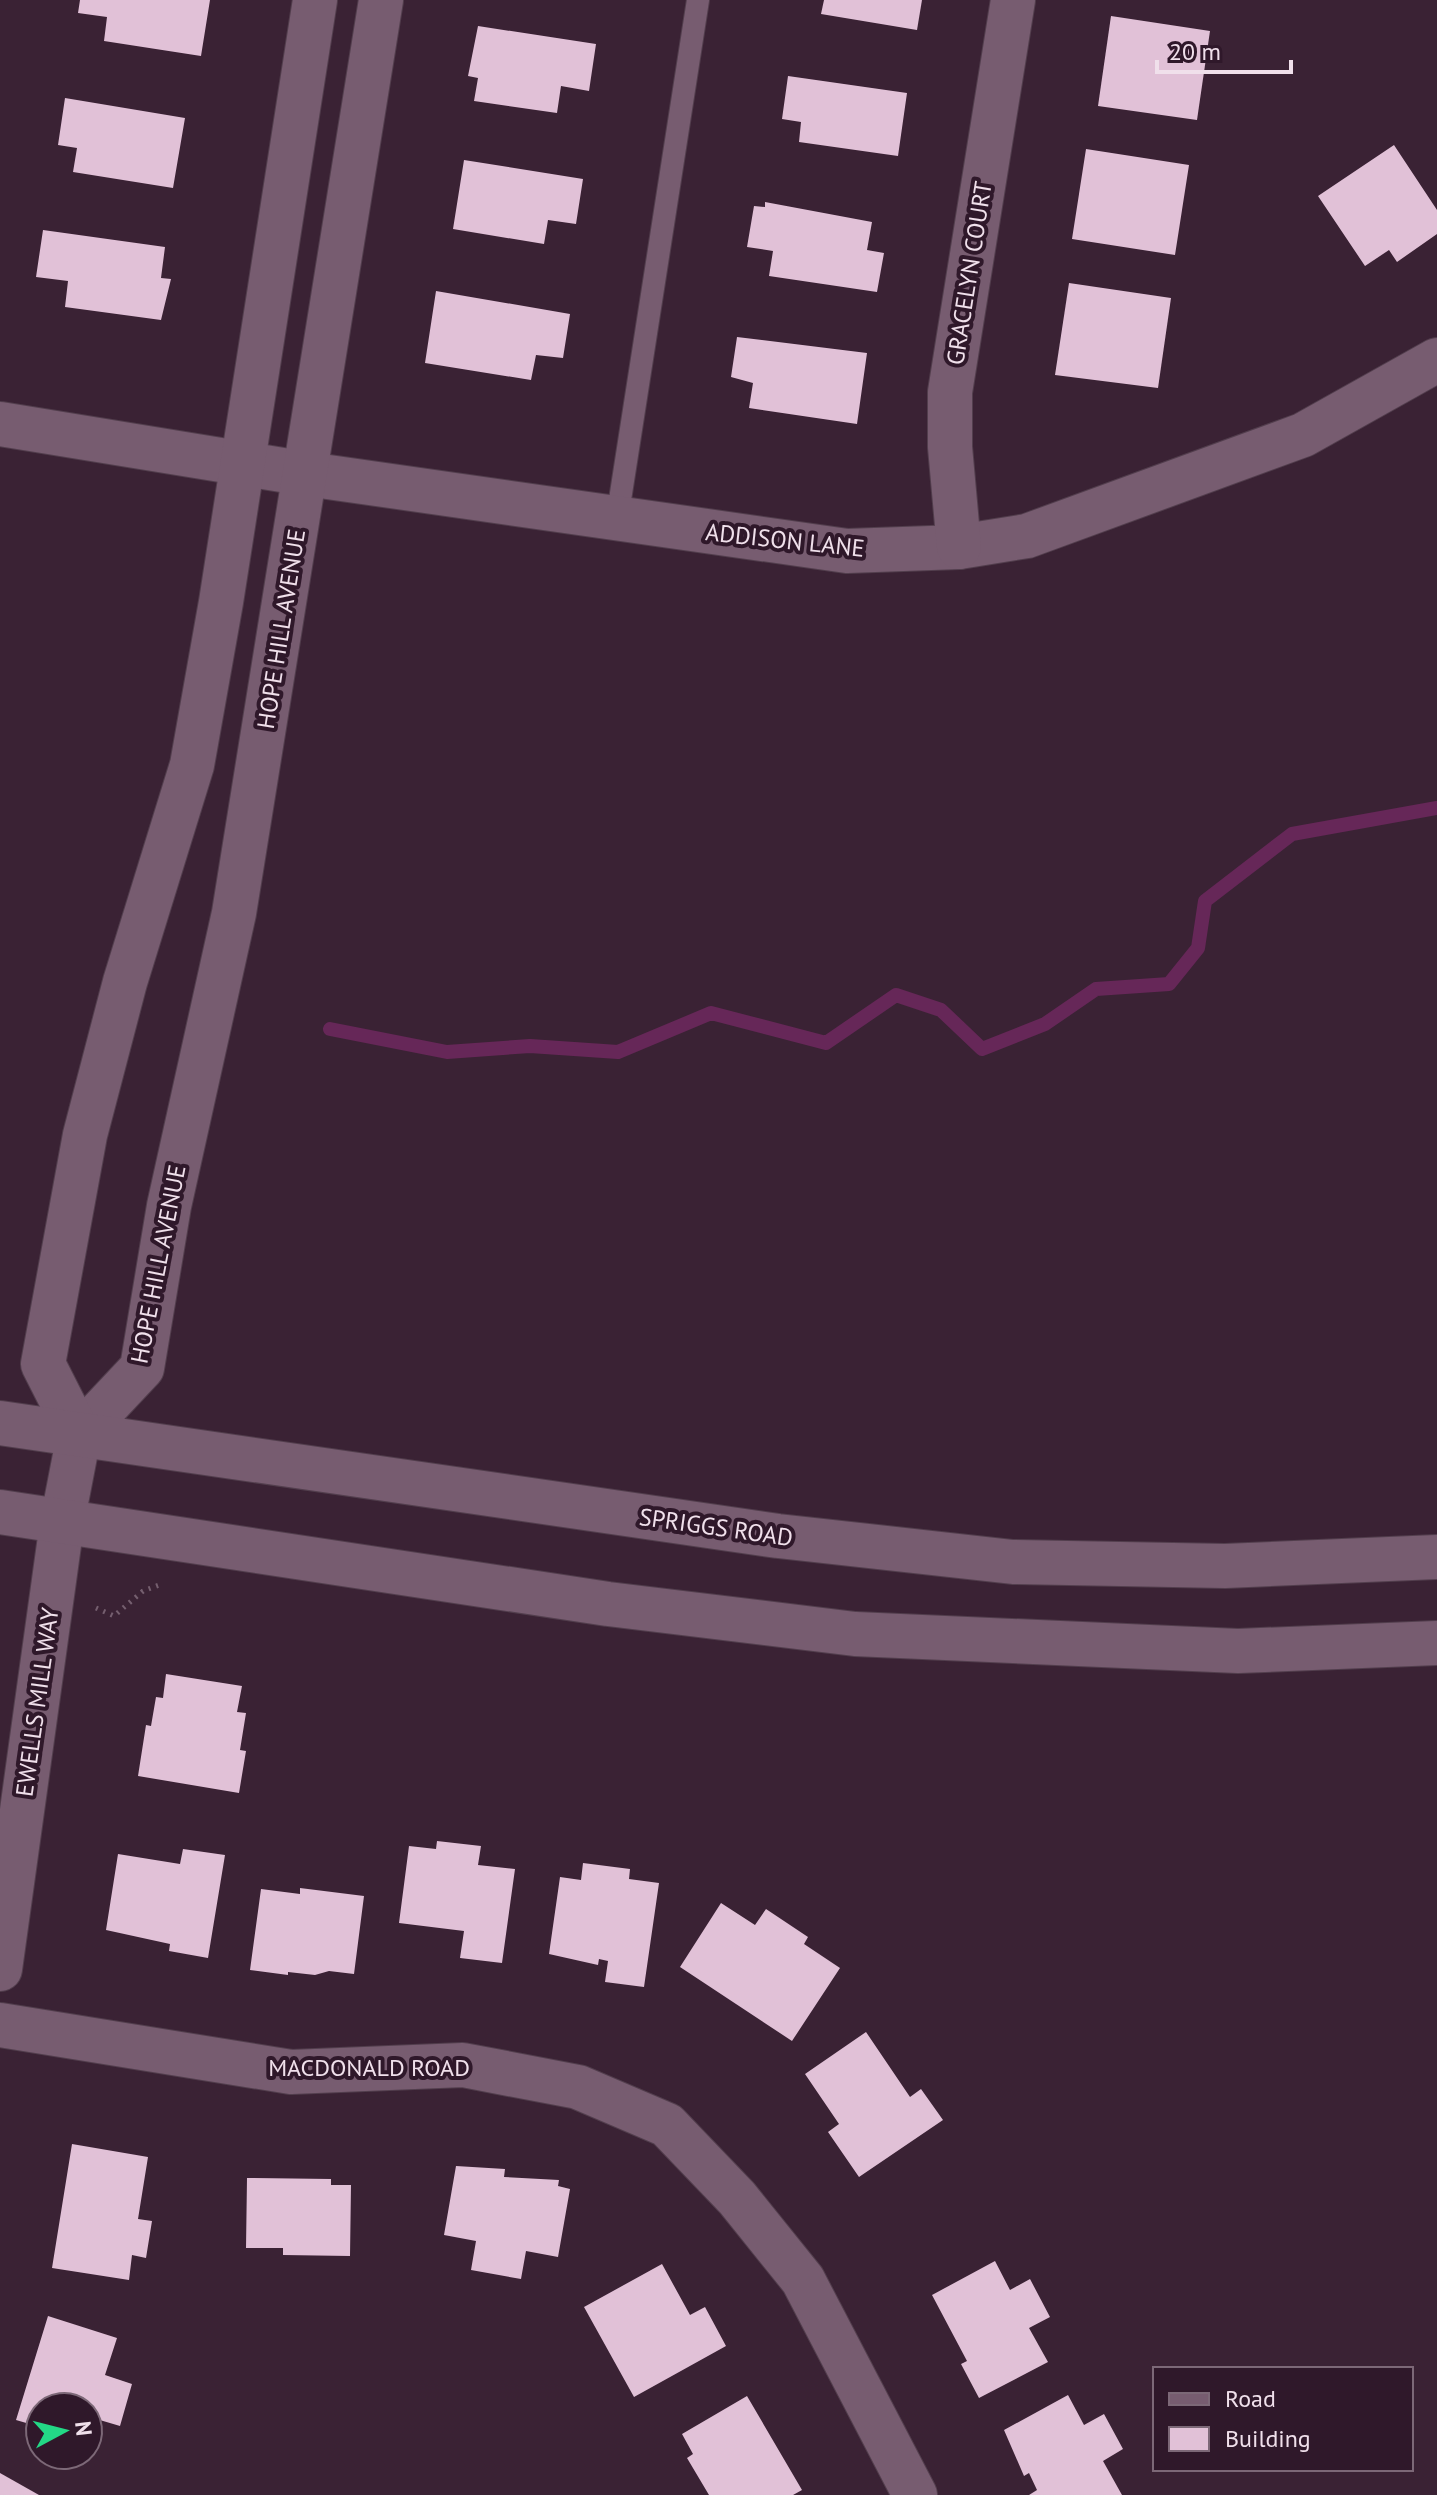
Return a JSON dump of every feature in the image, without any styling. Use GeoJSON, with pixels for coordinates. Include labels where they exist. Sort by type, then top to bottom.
{"type":"FeatureCollection","features":[{"type":"Feature","properties":{"kind":"street"},"geometry":{"type":"LineString","coordinates":[[79,1435],[43,1364],[46,1341],[85,1135],[125,982],[192,765],[243,464],[315,0]]}},
{"type":"Feature","properties":{"kind":"street","name":"HOPE HILL AVENUE"},"geometry":{"type":"LineString","coordinates":[[79,1435],[142,1368],[169,1206],[234,913],[381,0]]}},
{"type":"Feature","properties":{"kind":"street","name":"GRACELYN COURT"},"geometry":{"type":"LineString","coordinates":[[959,547],[950,447],[950,392],[1013,0]]}},
{"type":"Feature","properties":{"kind":"street","name":"ADDISON LANE"},"geometry":{"type":"LineString","coordinates":[[0,424],[307,474],[847,551],[959,547],[1027,536],[1303,435],[1437,360]]}},
{"type":"Feature","properties":{"kind":"street","name":"SPRIGGS ROAD"},"geometry":{"type":"LineString","coordinates":[[0,1423],[778,1536],[1013,1562],[1225,1566],[1437,1557]]}},
{"type":"Feature","properties":{"kind":"street","name":"EWELLS MILL WAY"},"geometry":{"type":"LineString","coordinates":[[0,1969],[62,1523],[79,1435]]}},
{"type":"Feature","properties":{"kind":"street"},"geometry":{"type":"LineString","coordinates":[[0,1512],[608,1604],[855,1634],[1238,1651],[1437,1643]]}},
{"type":"Feature","properties":{"kind":"street","name":"MACDONALD ROAD"},"geometry":{"type":"LineString","coordinates":[[0,2025],[291,2072],[463,2065],[578,2087],[667,2125],[737,2198],[803,2280],[915,2495]]}},
{"type":"Feature","properties":{"kind":"lane"},"geometry":{"type":"LineString","coordinates":[[617,519],[698,0]]}},
{"type":"Feature","properties":{"kind":"path"},"geometry":{"type":"LineString","coordinates":[[101,1608],[114,1616]]}},
{"type":"Feature","properties":{"kind":"building"},"geometry":{"type":"Polygon","coordinates":[[[80,0],[210,0],[201,56],[104,41],[107,17],[78,13],[80,0]]]}},
{"type":"Feature","properties":{"kind":"building"},"geometry":{"type":"Polygon","coordinates":[[[824,0],[922,0],[917,30],[821,14],[824,0]]]}},
{"type":"Feature","properties":{"kind":"building"},"geometry":{"type":"Polygon","coordinates":[[[1111,16],[1210,31],[1197,120],[1098,106],[1111,16]]]}},
{"type":"Feature","properties":{"kind":"building"},"geometry":{"type":"Polygon","coordinates":[[[478,26],[596,44],[589,91],[561,86],[557,113],[474,101],[478,78],[468,76],[478,26]]]}},
{"type":"Feature","properties":{"kind":"building"},"geometry":{"type":"Polygon","coordinates":[[[788,76],[907,93],[898,156],[799,142],[801,122],[782,119],[788,76]]]}},
{"type":"Feature","properties":{"kind":"building"},"geometry":{"type":"Polygon","coordinates":[[[65,98],[185,118],[173,188],[73,172],[77,148],[58,145],[65,98]]]}},
{"type":"Feature","properties":{"kind":"building"},"geometry":{"type":"Polygon","coordinates":[[[1394,145],[1437,210],[1437,234],[1397,262],[1389,250],[1365,266],[1318,196],[1394,145]]]}},
{"type":"Feature","properties":{"kind":"building"},"geometry":{"type":"Polygon","coordinates":[[[1086,149],[1189,165],[1175,255],[1072,239],[1086,149]]]}},
{"type":"Feature","properties":{"kind":"building"},"geometry":{"type":"Polygon","coordinates":[[[464,160],[583,179],[576,224],[548,220],[544,244],[453,229],[464,160]]]}},
{"type":"Feature","properties":{"kind":"building"},"geometry":{"type":"Polygon","coordinates":[[[765,202],[872,222],[867,250],[884,253],[877,292],[769,276],[773,251],[747,247],[754,206],[765,207],[765,202]]]}},
{"type":"Feature","properties":{"kind":"building"},"geometry":{"type":"Polygon","coordinates":[[[43,230],[165,247],[161,278],[171,279],[161,320],[65,307],[68,281],[36,277],[43,230]]]}},
{"type":"Feature","properties":{"kind":"building"},"geometry":{"type":"Polygon","coordinates":[[[1069,283],[1171,298],[1158,388],[1055,375],[1069,283]]]}},
{"type":"Feature","properties":{"kind":"building"},"geometry":{"type":"Polygon","coordinates":[[[436,291],[570,314],[563,358],[536,355],[531,380],[425,363],[436,291]]]}},
{"type":"Feature","properties":{"kind":"building"},"geometry":{"type":"Polygon","coordinates":[[[737,337],[867,353],[857,424],[749,408],[753,383],[731,377],[737,337]]]}},
{"type":"Feature","properties":{"kind":"building"},"geometry":{"type":"Polygon","coordinates":[[[166,1674],[242,1686],[237,1712],[246,1713],[240,1750],[246,1751],[239,1793],[138,1776],[146,1725],[151,1726],[156,1697],[163,1698],[166,1674]]]}},
{"type":"Feature","properties":{"kind":"building"},"geometry":{"type":"Polygon","coordinates":[[[437,1841],[481,1846],[478,1865],[515,1869],[502,1963],[460,1958],[464,1931],[399,1923],[409,1846],[436,1849],[437,1841]]]}},
{"type":"Feature","properties":{"kind":"building"},"geometry":{"type":"Polygon","coordinates":[[[183,1849],[225,1855],[208,1958],[169,1951],[170,1944],[106,1930],[118,1854],[180,1864],[183,1849]]]}},
{"type":"Feature","properties":{"kind":"building"},"geometry":{"type":"Polygon","coordinates":[[[583,1863],[630,1869],[629,1879],[659,1883],[644,1987],[605,1982],[608,1961],[599,1959],[598,1965],[549,1954],[560,1877],[581,1880],[583,1863]]]}},
{"type":"Feature","properties":{"kind":"building"},"geometry":{"type":"Polygon","coordinates":[[[300,1888],[364,1896],[354,1974],[329,1971],[315,1975],[288,1972],[288,1975],[250,1970],[261,1889],[300,1894],[300,1888]]]}},
{"type":"Feature","properties":{"kind":"building"},"geometry":{"type":"Polygon","coordinates":[[[721,1903],[755,1925],[766,1909],[808,1937],[804,1944],[840,1968],[792,2041],[680,1967],[721,1903]]]}},
{"type":"Feature","properties":{"kind":"building"},"geometry":{"type":"Polygon","coordinates":[[[866,2032],[910,2097],[921,2089],[943,2120],[859,2177],[828,2132],[839,2124],[805,2074],[866,2032]]]}},
{"type":"Feature","properties":{"kind":"building"},"geometry":{"type":"Polygon","coordinates":[[[72,2144],[148,2157],[138,2219],[152,2221],[146,2258],[132,2255],[129,2280],[52,2268],[72,2144]]]}},
{"type":"Feature","properties":{"kind":"building"},"geometry":{"type":"Polygon","coordinates":[[[456,2166],[505,2169],[504,2177],[559,2180],[558,2186],[570,2189],[558,2257],[526,2251],[521,2279],[471,2270],[476,2241],[444,2235],[456,2166]]]}},
{"type":"Feature","properties":{"kind":"building"},"geometry":{"type":"Polygon","coordinates":[[[247,2178],[331,2179],[331,2185],[351,2185],[350,2256],[283,2255],[283,2248],[246,2248],[247,2178]]]}},
{"type":"Feature","properties":{"kind":"building"},"geometry":{"type":"Polygon","coordinates":[[[995,2261],[1010,2290],[1030,2279],[1050,2317],[1029,2328],[1048,2362],[979,2398],[961,2364],[967,2361],[932,2295],[995,2261]]]}},
{"type":"Feature","properties":{"kind":"building"},"geometry":{"type":"Polygon","coordinates":[[[662,2264],[690,2315],[705,2307],[726,2346],[634,2397],[584,2307],[662,2264]]]}},
{"type":"Feature","properties":{"kind":"building"},"geometry":{"type":"Polygon","coordinates":[[[48,2316],[117,2338],[105,2375],[132,2384],[120,2426],[104,2421],[104,2391],[25,2391],[48,2316]]]}},
{"type":"Feature","properties":{"kind":"building"},"geometry":{"type":"Polygon","coordinates":[[[24,2394],[24,2422],[16,2420],[24,2394]]]}},
{"type":"Feature","properties":{"kind":"building"},"geometry":{"type":"Polygon","coordinates":[[[1068,2395],[1084,2425],[1104,2414],[1123,2449],[1103,2461],[1122,2495],[1029,2495],[1037,2490],[1029,2473],[1024,2476],[1004,2430],[1068,2395]]]}},
{"type":"Feature","properties":{"kind":"building"},"geometry":{"type":"Polygon","coordinates":[[[747,2396],[802,2490],[793,2495],[709,2495],[687,2458],[693,2454],[682,2434],[747,2396]]]}},
{"type":"Feature","properties":{"kind":"building"},"geometry":{"type":"Polygon","coordinates":[[[0,2473],[39,2495],[0,2495],[0,2473]]]}},
{"type":"Feature","properties":{"kind":"waterway"},"geometry":{"type":"LineString","coordinates":[[330,1029],[447,1052],[530,1046],[618,1052],[711,1013],[826,1043],[896,995],[941,1010],[982,1049],[1045,1024],[1096,989],[1169,984],[1198,948],[1205,901],[1292,834],[1437,808]]}}]}
